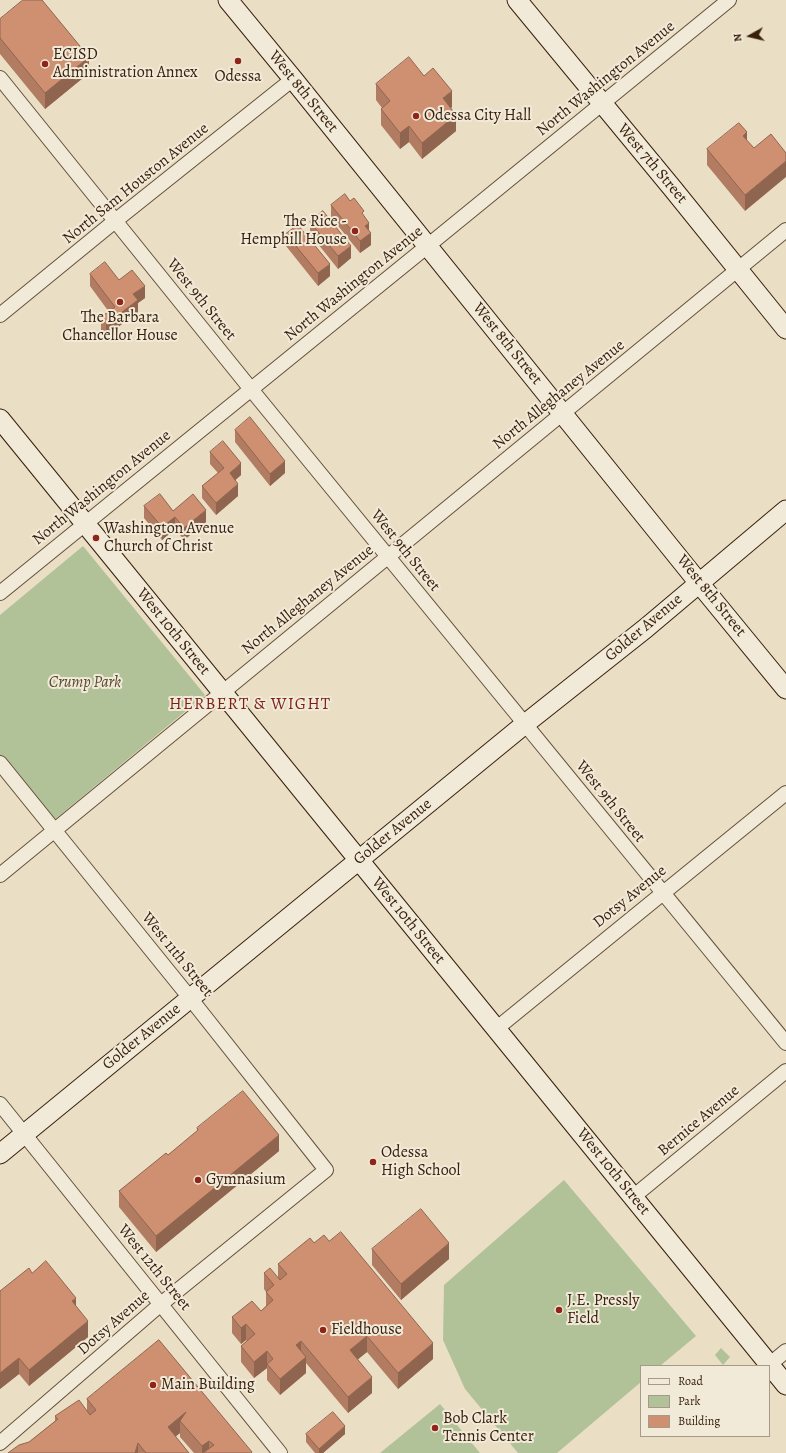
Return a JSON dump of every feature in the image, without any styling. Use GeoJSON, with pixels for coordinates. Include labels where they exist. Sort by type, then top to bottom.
{"type":"FeatureCollection","features":[{"type":"Feature","properties":{"kind":"main road","name":"West 8th Street"},"geometry":{"type":"LineString","coordinates":[[228,0],[786,689]]}},
{"type":"Feature","properties":{"kind":"main road","name":"West 7th Street"},"geometry":{"type":"LineString","coordinates":[[517,0],[786,329]]}},
{"type":"Feature","properties":{"kind":"main road","name":"West 10th Street"},"geometry":{"type":"LineString","coordinates":[[0,419],[769,1364]]}},
{"type":"Feature","properties":{"kind":"main road","name":"Golder Avenue"},"geometry":{"type":"LineString","coordinates":[[0,1154],[525,724],[646,628],[786,510]]}},
{"type":"Feature","properties":{"kind":"main road","name":"West 10th Street"},"geometry":{"type":"LineString","coordinates":[[770,1365],[786,1386]]}},
{"type":"Feature","properties":{"kind":"street","name":"North Washington Avenue"},"geometry":{"type":"LineString","coordinates":[[0,593],[250,388],[428,246],[729,0]]}},
{"type":"Feature","properties":{"kind":"street","name":"West 9th Street"},"geometry":{"type":"LineString","coordinates":[[0,78],[250,388],[786,1043]]}},
{"type":"Feature","properties":{"kind":"street","name":"North Sam Houston Avenue"},"geometry":{"type":"LineString","coordinates":[[0,315],[293,79]]}},
{"type":"Feature","properties":{"kind":"street","name":"North Alleghaney Avenue"},"geometry":{"type":"LineString","coordinates":[[0,875],[564,414],[786,230]]}},
{"type":"Feature","properties":{"kind":"street","name":"West 11th Street"},"geometry":{"type":"LineString","coordinates":[[0,763],[190,998],[326,1170]]}},
{"type":"Feature","properties":{"kind":"street","name":"Dotsy Avenue"},"geometry":{"type":"LineString","coordinates":[[496,1029],[786,793]]}},
{"type":"Feature","properties":{"kind":"street","name":"Bernice Avenue"},"geometry":{"type":"LineString","coordinates":[[633,1197],[786,1071]]}},
{"type":"Feature","properties":{"kind":"street","name":"West 12th Street"},"geometry":{"type":"LineString","coordinates":[[0,1104],[280,1453]]}},
{"type":"Feature","properties":{"kind":"street","name":"Dotsy Avenue"},"geometry":{"type":"LineString","coordinates":[[0,1443],[161,1304],[326,1170]]}},
{"type":"Feature","properties":{"kind":"street"},"geometry":{"type":"LineString","coordinates":[[769,1364],[786,1350]]}},
{"type":"Feature","properties":{"kind":"green space","name":"Crump Park"},"geometry":{"type":"Polygon","coordinates":[[[83,546],[205,695],[53,821],[0,756],[0,615],[83,546]]]}},
{"type":"Feature","properties":{"kind":"green space","name":"J.E. Pressly Field"},"geometry":{"type":"Polygon","coordinates":[[[564,1180],[696,1336],[661,1365],[640,1365],[640,1383],[557,1453],[518,1453],[465,1389],[443,1340],[444,1285],[564,1180]]]}},
{"type":"Feature","properties":{"kind":"green space"},"geometry":{"type":"Polygon","coordinates":[[[721,1348],[730,1357],[723,1365],[715,1355],[721,1348]]]}},
{"type":"Feature","properties":{"kind":"green space","name":"Bob Clark Tennis Center"},"geometry":{"type":"Polygon","coordinates":[[[440,1404],[480,1453],[380,1453],[440,1404]]]}},
{"type":"Feature","properties":{"kind":"building","name":"ECISD Administration Annex"},"geometry":{"type":"Polygon","coordinates":[[[23,0],[42,0],[89,57],[45,93],[0,38],[0,19],[23,0]]]}},
{"type":"Feature","properties":{"kind":"building","name":"Odessa City Hall"},"geometry":{"type":"Polygon","coordinates":[[[409,57],[424,76],[433,68],[452,91],[443,98],[456,115],[422,143],[409,126],[400,133],[381,109],[390,101],[376,84],[409,57]]]}},
{"type":"Feature","properties":{"kind":"building"},"geometry":{"type":"Polygon","coordinates":[[[739,123],[747,132],[743,136],[754,148],[771,134],[786,153],[786,161],[745,195],[707,149],[739,123]]]}},
{"type":"Feature","properties":{"kind":"building"},"geometry":{"type":"Polygon","coordinates":[[[345,194],[350,201],[354,198],[364,211],[362,213],[369,223],[365,226],[371,233],[360,241],[331,205],[345,194]]]}},
{"type":"Feature","properties":{"kind":"building"},"geometry":{"type":"Polygon","coordinates":[[[323,211],[351,246],[338,256],[310,222],[323,211]]]}},
{"type":"Feature","properties":{"kind":"building"},"geometry":{"type":"Polygon","coordinates":[[[298,225],[330,264],[318,273],[286,234],[298,225]]]}},
{"type":"Feature","properties":{"kind":"building"},"geometry":{"type":"Polygon","coordinates":[[[105,262],[119,280],[132,270],[145,286],[133,294],[138,300],[106,324],[101,317],[115,307],[90,274],[105,262]]]}},
{"type":"Feature","properties":{"kind":"building"},"geometry":{"type":"Polygon","coordinates":[[[250,417],[285,461],[270,474],[235,430],[250,417]]]}},
{"type":"Feature","properties":{"kind":"building"},"geometry":{"type":"Polygon","coordinates":[[[223,441],[241,463],[230,473],[238,484],[216,503],[202,486],[224,468],[210,452],[223,441]]]}},
{"type":"Feature","properties":{"kind":"building"},"geometry":{"type":"Polygon","coordinates":[[[160,494],[173,511],[193,494],[206,510],[184,528],[175,517],[162,527],[144,506],[160,494]]]}},
{"type":"Feature","properties":{"kind":"building","name":"Gymnasium"},"geometry":{"type":"Polygon","coordinates":[[[243,1091],[279,1135],[156,1236],[119,1191],[166,1153],[168,1155],[198,1130],[197,1128],[243,1091]]]}},
{"type":"Feature","properties":{"kind":"building"},"geometry":{"type":"Polygon","coordinates":[[[421,1209],[449,1243],[401,1284],[372,1249],[421,1209]]]}},
{"type":"Feature","properties":{"kind":"building","name":"Fieldhouse"},"geometry":{"type":"Polygon","coordinates":[[[341,1232],[433,1343],[398,1373],[367,1336],[350,1350],[372,1377],[348,1397],[301,1341],[296,1345],[306,1357],[280,1379],[267,1364],[273,1359],[267,1351],[254,1362],[241,1346],[255,1334],[246,1324],[241,1328],[232,1317],[252,1301],[261,1311],[273,1300],[266,1292],[274,1285],[264,1273],[270,1268],[280,1280],[287,1274],[278,1264],[310,1238],[314,1243],[324,1235],[329,1241],[341,1232]]]}},
{"type":"Feature","properties":{"kind":"building"},"geometry":{"type":"Polygon","coordinates":[[[46,1261],[76,1298],[72,1301],[88,1321],[29,1370],[19,1358],[0,1373],[0,1291],[29,1268],[32,1273],[46,1261]]]}},
{"type":"Feature","properties":{"kind":"building","name":"Main Building"},"geometry":{"type":"Polygon","coordinates":[[[159,1340],[252,1452],[251,1453],[203,1453],[214,1445],[209,1441],[202,1446],[180,1421],[186,1412],[168,1427],[189,1453],[146,1453],[138,1443],[135,1453],[8,1453],[19,1445],[29,1442],[58,1419],[55,1416],[79,1400],[90,1415],[96,1410],[87,1399],[159,1340]]]}},
{"type":"Feature","properties":{"kind":"building"},"geometry":{"type":"Polygon","coordinates":[[[333,1412],[345,1426],[319,1449],[306,1434],[333,1412]]]}},
{"type":"Feature","properties":{"kind":"place","name":"Odessa"},"geometry":{"type":"Point","coordinates":[238,61]}},
{"type":"Feature","properties":{"kind":"place","name":"ECISD Administration Annex"},"geometry":{"type":"Point","coordinates":[45,64]}},
{"type":"Feature","properties":{"kind":"place","name":"Odessa City Hall"},"geometry":{"type":"Point","coordinates":[416,116]}},
{"type":"Feature","properties":{"kind":"place","name":"The Rice - Hemphill House"},"geometry":{"type":"Point","coordinates":[355,231]}},
{"type":"Feature","properties":{"kind":"place","name":"The Barbara Chancellor House"},"geometry":{"type":"Point","coordinates":[120,302]}},
{"type":"Feature","properties":{"kind":"place","name":"Washington Avenue Church of Christ"},"geometry":{"type":"Point","coordinates":[96,538]}},
{"type":"Feature","properties":{"kind":"place","name":"Odessa High School"},"geometry":{"type":"Point","coordinates":[373,1162]}},
{"type":"Feature","properties":{"kind":"place","name":"Gymnasium"},"geometry":{"type":"Point","coordinates":[198,1180]}},
{"type":"Feature","properties":{"kind":"place","name":"J.E. Pressly Field"},"geometry":{"type":"Point","coordinates":[559,1310]}},
{"type":"Feature","properties":{"kind":"place","name":"Fieldhouse"},"geometry":{"type":"Point","coordinates":[323,1330]}},
{"type":"Feature","properties":{"kind":"place","name":"Main Building"},"geometry":{"type":"Point","coordinates":[153,1385]}},
{"type":"Feature","properties":{"kind":"place","name":"Bob Clark Tennis Center"},"geometry":{"type":"Point","coordinates":[435,1428]}},
{"type":"Feature","properties":{"kind":"district","name":"HERBERT & WIGHT"},"geometry":{"type":"Point","coordinates":[250,705]}}]}
